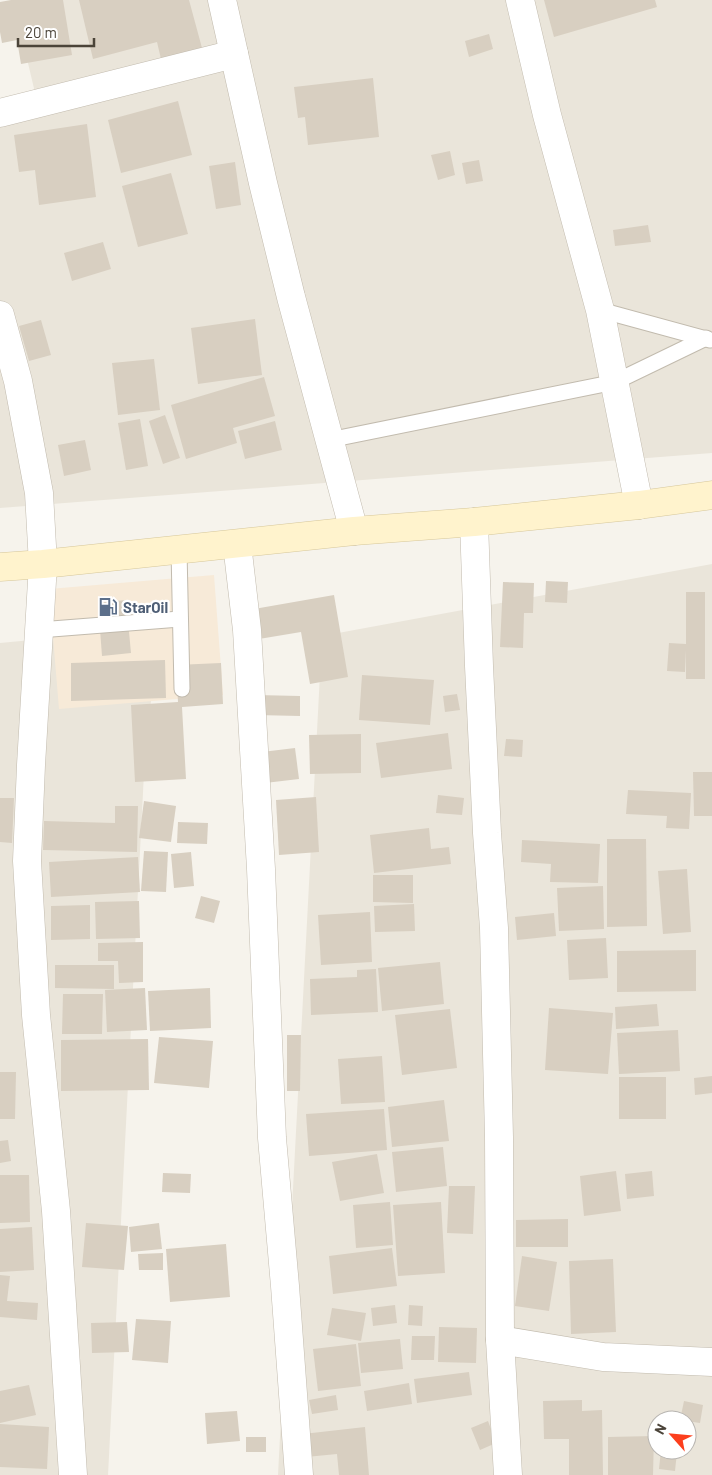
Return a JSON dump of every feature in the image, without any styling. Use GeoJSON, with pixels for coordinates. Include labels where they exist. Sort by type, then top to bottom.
{"type":"FeatureCollection","features":[{"type":"Feature","properties":{"kind":"main road"},"geometry":{"type":"LineString","coordinates":[[0,567],[354,531],[474,522],[639,505],[712,495]]}},
{"type":"Feature","properties":{"kind":"street"},"geometry":{"type":"LineString","coordinates":[[222,0],[282,259],[354,531]]}},
{"type":"Feature","properties":{"kind":"street"},"geometry":{"type":"LineString","coordinates":[[520,0],[547,115],[600,310],[639,505]]}},
{"type":"Feature","properties":{"kind":"street"},"geometry":{"type":"LineString","coordinates":[[0,113],[234,54]]}},
{"type":"Feature","properties":{"kind":"street"},"geometry":{"type":"LineString","coordinates":[[0,315],[18,381],[38,493],[43,564],[31,765],[28,860],[36,1015],[56,1211],[73,1475]]}},
{"type":"Feature","properties":{"kind":"street"},"geometry":{"type":"LineString","coordinates":[[474,522],[487,833],[495,937],[500,1340],[508,1475]]}},
{"type":"Feature","properties":{"kind":"street"},"geometry":{"type":"LineString","coordinates":[[237,544],[248,640],[261,870],[272,1138],[286,1286],[299,1475]]}},
{"type":"Feature","properties":{"kind":"street"},"geometry":{"type":"LineString","coordinates":[[500,1340],[603,1357],[712,1362],[712,1366]]}},
{"type":"Feature","properties":{"kind":"lane"},"geometry":{"type":"LineString","coordinates":[[600,310],[709,340]]}},
{"type":"Feature","properties":{"kind":"lane"},"geometry":{"type":"LineString","coordinates":[[329,440],[615,382],[709,340]]}},
{"type":"Feature","properties":{"kind":"lane"},"geometry":{"type":"LineString","coordinates":[[178,550],[182,688]]}},
{"type":"Feature","properties":{"kind":"lane"},"geometry":{"type":"LineString","coordinates":[[39,630],[180,619]]}},
{"type":"Feature","properties":{"kind":"shaded area"},"geometry":{"type":"Polygon","coordinates":[[[13,0],[712,0],[712,453],[0,508],[0,98],[37,101],[13,0]]]}},
{"type":"Feature","properties":{"kind":"shaded area"},"geometry":{"type":"Polygon","coordinates":[[[712,564],[712,1475],[278,1475],[322,636],[712,564]]]}},
{"type":"Feature","properties":{"kind":"shaded area"},"geometry":{"type":"Polygon","coordinates":[[[214,575],[223,695],[59,709],[49,589],[214,575]]]}},
{"type":"Feature","properties":{"kind":"shaded area"},"geometry":{"type":"Polygon","coordinates":[[[158,628],[144,773],[108,1475],[0,1475],[0,643],[158,628]]]}},
{"type":"Feature","properties":{"kind":"building"},"geometry":{"type":"Polygon","coordinates":[[[11,0],[63,0],[72,55],[21,64],[17,40],[2,43],[0,32],[0,2],[11,0]]]}},
{"type":"Feature","properties":{"kind":"building"},"geometry":{"type":"Polygon","coordinates":[[[79,0],[189,0],[202,48],[161,59],[157,42],[93,59],[79,0]]]}},
{"type":"Feature","properties":{"kind":"building"},"geometry":{"type":"Polygon","coordinates":[[[544,0],[655,0],[657,7],[554,37],[544,0]]]}},
{"type":"Feature","properties":{"kind":"building"},"geometry":{"type":"Polygon","coordinates":[[[489,34],[493,49],[469,57],[465,41],[489,34]]]}},
{"type":"Feature","properties":{"kind":"building"},"geometry":{"type":"Polygon","coordinates":[[[373,78],[379,137],[308,145],[305,117],[298,118],[294,87],[373,78]]]}},
{"type":"Feature","properties":{"kind":"building"},"geometry":{"type":"Polygon","coordinates":[[[178,101],[192,155],[121,173],[108,120],[178,101]]]}},
{"type":"Feature","properties":{"kind":"building"},"geometry":{"type":"Polygon","coordinates":[[[87,124],[96,197],[39,205],[35,170],[19,172],[14,135],[87,124]]]}},
{"type":"Feature","properties":{"kind":"building"},"geometry":{"type":"Polygon","coordinates":[[[450,151],[455,175],[438,180],[431,155],[450,151]]]}},
{"type":"Feature","properties":{"kind":"building"},"geometry":{"type":"Polygon","coordinates":[[[479,160],[483,181],[466,184],[462,163],[479,160]]]}},
{"type":"Feature","properties":{"kind":"building"},"geometry":{"type":"Polygon","coordinates":[[[235,162],[241,205],[216,209],[209,166],[235,162]]]}},
{"type":"Feature","properties":{"kind":"building"},"geometry":{"type":"Polygon","coordinates":[[[171,173],[188,234],[138,247],[122,186],[171,173]]]}},
{"type":"Feature","properties":{"kind":"building"},"geometry":{"type":"Polygon","coordinates":[[[648,225],[651,242],[615,246],[613,230],[648,225]]]}},
{"type":"Feature","properties":{"kind":"building"},"geometry":{"type":"Polygon","coordinates":[[[103,242],[111,269],[72,281],[64,253],[103,242]]]}},
{"type":"Feature","properties":{"kind":"building"},"geometry":{"type":"Polygon","coordinates":[[[255,319],[262,375],[198,384],[191,328],[255,319]]]}},
{"type":"Feature","properties":{"kind":"building"},"geometry":{"type":"Polygon","coordinates":[[[41,320],[51,355],[29,361],[19,326],[41,320]]]}},
{"type":"Feature","properties":{"kind":"building"},"geometry":{"type":"Polygon","coordinates":[[[154,359],[160,410],[118,415],[112,363],[154,359]]]}},
{"type":"Feature","properties":{"kind":"building"},"geometry":{"type":"Polygon","coordinates":[[[264,377],[275,416],[233,428],[237,443],[186,459],[171,405],[264,377]]]}},
{"type":"Feature","properties":{"kind":"building"},"geometry":{"type":"Polygon","coordinates":[[[165,415],[180,458],[163,464],[149,421],[165,415]]]}},
{"type":"Feature","properties":{"kind":"building"},"geometry":{"type":"Polygon","coordinates":[[[140,419],[148,466],[126,470],[118,423],[140,419]]]}},
{"type":"Feature","properties":{"kind":"building"},"geometry":{"type":"Polygon","coordinates":[[[275,421],[282,450],[245,459],[238,431],[275,421]]]}},
{"type":"Feature","properties":{"kind":"building"},"geometry":{"type":"Polygon","coordinates":[[[85,440],[91,470],[64,476],[58,445],[85,440]]]}},
{"type":"Feature","properties":{"kind":"building"},"geometry":{"type":"Polygon","coordinates":[[[546,581],[568,582],[567,603],[545,602],[546,581]]]}},
{"type":"Feature","properties":{"kind":"building"},"geometry":{"type":"Polygon","coordinates":[[[503,582],[534,583],[533,613],[524,613],[523,648],[500,647],[503,582]]]}},
{"type":"Feature","properties":{"kind":"building"},"geometry":{"type":"Polygon","coordinates":[[[686,592],[705,592],[705,679],[686,679],[686,650],[685,672],[667,671],[669,643],[686,644],[686,592]]]}},
{"type":"Feature","properties":{"kind":"building"},"geometry":{"type":"Polygon","coordinates":[[[334,595],[348,677],[310,684],[301,632],[259,639],[254,609],[334,595]]]}},
{"type":"Feature","properties":{"kind":"building"},"geometry":{"type":"Polygon","coordinates":[[[126,600],[131,653],[102,656],[98,603],[126,600]]]}},
{"type":"Feature","properties":{"kind":"building"},"geometry":{"type":"Polygon","coordinates":[[[165,660],[166,698],[71,701],[71,663],[165,660]]]}},
{"type":"Feature","properties":{"kind":"building"},"geometry":{"type":"Polygon","coordinates":[[[221,663],[223,704],[182,707],[186,779],[135,782],[131,705],[178,702],[176,665],[221,663]]]}},
{"type":"Feature","properties":{"kind":"building"},"geometry":{"type":"Polygon","coordinates":[[[362,675],[434,680],[430,725],[359,720],[362,675]]]}},
{"type":"Feature","properties":{"kind":"building"},"geometry":{"type":"Polygon","coordinates":[[[457,694],[460,710],[445,712],[443,696],[457,694]]]}},
{"type":"Feature","properties":{"kind":"building"},"geometry":{"type":"Polygon","coordinates":[[[256,695],[300,696],[300,716],[256,715],[256,695]]]}},
{"type":"Feature","properties":{"kind":"building"},"geometry":{"type":"Polygon","coordinates":[[[448,733],[452,769],[381,778],[376,743],[448,733]]]}},
{"type":"Feature","properties":{"kind":"building"},"geometry":{"type":"Polygon","coordinates":[[[361,734],[361,773],[310,774],[309,735],[361,734]]]}},
{"type":"Feature","properties":{"kind":"building"},"geometry":{"type":"Polygon","coordinates":[[[506,739],[523,740],[522,757],[504,756],[506,739]]]}},
{"type":"Feature","properties":{"kind":"building"},"geometry":{"type":"Polygon","coordinates":[[[295,748],[299,779],[265,783],[262,752],[295,748]]]}},
{"type":"Feature","properties":{"kind":"building"},"geometry":{"type":"Polygon","coordinates":[[[693,772],[712,772],[712,816],[694,816],[693,772]]]}},
{"type":"Feature","properties":{"kind":"building"},"geometry":{"type":"Polygon","coordinates":[[[628,790],[691,793],[689,829],[666,828],[667,816],[626,814],[628,790]]]}},
{"type":"Feature","properties":{"kind":"building"},"geometry":{"type":"Polygon","coordinates":[[[438,795],[464,798],[462,815],[436,813],[438,795]]]}},
{"type":"Feature","properties":{"kind":"building"},"geometry":{"type":"Polygon","coordinates":[[[316,797],[319,852],[279,855],[276,800],[316,797]]]}},
{"type":"Feature","properties":{"kind":"building"},"geometry":{"type":"Polygon","coordinates":[[[0,798],[14,798],[12,843],[0,842],[0,798]]]}},
{"type":"Feature","properties":{"kind":"building"},"geometry":{"type":"Polygon","coordinates":[[[144,801],[176,806],[171,842],[139,838],[144,801]]]}},
{"type":"Feature","properties":{"kind":"building"},"geometry":{"type":"Polygon","coordinates":[[[115,806],[138,806],[137,852],[43,850],[44,821],[115,823],[115,806]]]}},
{"type":"Feature","properties":{"kind":"building"},"geometry":{"type":"Polygon","coordinates":[[[178,822],[208,823],[207,844],[177,843],[178,822]]]}},
{"type":"Feature","properties":{"kind":"building"},"geometry":{"type":"Polygon","coordinates":[[[429,828],[431,849],[449,847],[451,864],[374,873],[370,835],[429,828]]]}},
{"type":"Feature","properties":{"kind":"building"},"geometry":{"type":"Polygon","coordinates":[[[607,839],[646,839],[647,926],[607,927],[607,839]]]}},
{"type":"Feature","properties":{"kind":"building"},"geometry":{"type":"Polygon","coordinates":[[[522,840],[600,844],[598,883],[550,882],[551,864],[521,862],[522,840]]]}},
{"type":"Feature","properties":{"kind":"building"},"geometry":{"type":"Polygon","coordinates":[[[144,851],[168,852],[166,892],[141,891],[144,851]]]}},
{"type":"Feature","properties":{"kind":"building"},"geometry":{"type":"Polygon","coordinates":[[[191,852],[194,886],[174,888],[171,854],[191,852]]]}},
{"type":"Feature","properties":{"kind":"building"},"geometry":{"type":"Polygon","coordinates":[[[138,857],[140,892],[51,897],[49,862],[138,857]]]}},
{"type":"Feature","properties":{"kind":"building"},"geometry":{"type":"Polygon","coordinates":[[[687,869],[691,932],[663,934],[658,871],[687,869]]]}},
{"type":"Feature","properties":{"kind":"building"},"geometry":{"type":"Polygon","coordinates":[[[373,875],[413,875],[413,903],[373,902],[373,875]]]}},
{"type":"Feature","properties":{"kind":"building"},"geometry":{"type":"Polygon","coordinates":[[[603,886],[604,929],[559,931],[557,888],[603,886]]]}},
{"type":"Feature","properties":{"kind":"building"},"geometry":{"type":"Polygon","coordinates":[[[201,896],[220,901],[214,923],[195,918],[201,896]]]}},
{"type":"Feature","properties":{"kind":"building"},"geometry":{"type":"Polygon","coordinates":[[[139,901],[140,938],[96,939],[95,902],[139,901]]]}},
{"type":"Feature","properties":{"kind":"building"},"geometry":{"type":"Polygon","coordinates":[[[414,904],[415,931],[375,932],[374,906],[414,904]]]}},
{"type":"Feature","properties":{"kind":"building"},"geometry":{"type":"Polygon","coordinates":[[[90,905],[90,939],[51,940],[51,906],[90,905]]]}},
{"type":"Feature","properties":{"kind":"building"},"geometry":{"type":"Polygon","coordinates":[[[370,912],[372,962],[321,965],[318,915],[370,912]]]}},
{"type":"Feature","properties":{"kind":"building"},"geometry":{"type":"Polygon","coordinates":[[[554,913],[556,936],[517,940],[515,917],[554,913]]]}},
{"type":"Feature","properties":{"kind":"building"},"geometry":{"type":"Polygon","coordinates":[[[606,938],[608,978],[569,980],[567,940],[606,938]]]}},
{"type":"Feature","properties":{"kind":"building"},"geometry":{"type":"Polygon","coordinates":[[[143,942],[143,982],[119,983],[118,961],[98,961],[98,943],[143,942]]]}},
{"type":"Feature","properties":{"kind":"building"},"geometry":{"type":"Polygon","coordinates":[[[696,950],[696,991],[617,992],[617,951],[696,950]]]}},
{"type":"Feature","properties":{"kind":"building"},"geometry":{"type":"Polygon","coordinates":[[[440,962],[444,1004],[382,1011],[378,968],[440,962]]]}},
{"type":"Feature","properties":{"kind":"building"},"geometry":{"type":"Polygon","coordinates":[[[55,965],[114,965],[114,989],[55,988],[55,965]]]}},
{"type":"Feature","properties":{"kind":"building"},"geometry":{"type":"Polygon","coordinates":[[[376,969],[378,1012],[311,1015],[310,979],[357,977],[357,970],[376,969]]]}},
{"type":"Feature","properties":{"kind":"building"},"geometry":{"type":"Polygon","coordinates":[[[145,988],[147,1030],[107,1032],[105,990],[145,988]]]}},
{"type":"Feature","properties":{"kind":"building"},"geometry":{"type":"Polygon","coordinates":[[[210,988],[211,1028],[150,1031],[148,991],[210,988]]]}},
{"type":"Feature","properties":{"kind":"building"},"geometry":{"type":"Polygon","coordinates":[[[63,994],[103,994],[102,1034],[62,1034],[63,994]]]}},
{"type":"Feature","properties":{"kind":"building"},"geometry":{"type":"Polygon","coordinates":[[[657,1004],[659,1026],[616,1029],[615,1007],[657,1004]]]}},
{"type":"Feature","properties":{"kind":"building"},"geometry":{"type":"Polygon","coordinates":[[[549,1008],[613,1013],[608,1074],[545,1070],[549,1008]]]}},
{"type":"Feature","properties":{"kind":"building"},"geometry":{"type":"Polygon","coordinates":[[[450,1009],[457,1068],[402,1075],[395,1015],[450,1009]]]}},
{"type":"Feature","properties":{"kind":"building"},"geometry":{"type":"Polygon","coordinates":[[[678,1030],[680,1071],[619,1074],[617,1033],[678,1030]]]}},
{"type":"Feature","properties":{"kind":"building"},"geometry":{"type":"Polygon","coordinates":[[[287,1035],[301,1035],[300,1091],[287,1091],[287,1035]]]}},
{"type":"Feature","properties":{"kind":"building"},"geometry":{"type":"Polygon","coordinates":[[[159,1037],[213,1041],[209,1088],[154,1083],[159,1037]]]}},
{"type":"Feature","properties":{"kind":"building"},"geometry":{"type":"Polygon","coordinates":[[[148,1039],[149,1090],[61,1091],[61,1040],[148,1039]]]}},
{"type":"Feature","properties":{"kind":"building"},"geometry":{"type":"Polygon","coordinates":[[[382,1056],[385,1102],[341,1104],[338,1059],[382,1056]]]}},
{"type":"Feature","properties":{"kind":"building"},"geometry":{"type":"Polygon","coordinates":[[[0,1072],[16,1072],[15,1119],[0,1119],[0,1072]]]}},
{"type":"Feature","properties":{"kind":"building"},"geometry":{"type":"Polygon","coordinates":[[[712,1076],[712,1093],[695,1095],[694,1078],[712,1076]]]}},
{"type":"Feature","properties":{"kind":"building"},"geometry":{"type":"Polygon","coordinates":[[[619,1077],[666,1077],[666,1119],[619,1119],[619,1077]]]}},
{"type":"Feature","properties":{"kind":"building"},"geometry":{"type":"Polygon","coordinates":[[[444,1100],[449,1141],[392,1147],[388,1107],[444,1100]]]}},
{"type":"Feature","properties":{"kind":"building"},"geometry":{"type":"Polygon","coordinates":[[[384,1109],[387,1150],[309,1156],[306,1114],[384,1109]]]}},
{"type":"Feature","properties":{"kind":"building"},"geometry":{"type":"Polygon","coordinates":[[[8,1140],[11,1161],[0,1163],[0,1141],[8,1140]]]}},
{"type":"Feature","properties":{"kind":"building"},"geometry":{"type":"Polygon","coordinates":[[[443,1147],[447,1186],[396,1192],[392,1152],[443,1147]]]}},
{"type":"Feature","properties":{"kind":"building"},"geometry":{"type":"Polygon","coordinates":[[[377,1154],[384,1193],[340,1201],[332,1162],[377,1154]]]}},
{"type":"Feature","properties":{"kind":"building"},"geometry":{"type":"Polygon","coordinates":[[[616,1171],[621,1211],[584,1216],[580,1176],[616,1171]]]}},
{"type":"Feature","properties":{"kind":"building"},"geometry":{"type":"Polygon","coordinates":[[[652,1171],[654,1196],[627,1199],[625,1174],[652,1171]]]}},
{"type":"Feature","properties":{"kind":"building"},"geometry":{"type":"Polygon","coordinates":[[[163,1173],[191,1174],[190,1193],[162,1192],[163,1173]]]}},
{"type":"Feature","properties":{"kind":"building"},"geometry":{"type":"Polygon","coordinates":[[[0,1175],[29,1175],[30,1222],[0,1223],[0,1175]]]}},
{"type":"Feature","properties":{"kind":"building"},"geometry":{"type":"Polygon","coordinates":[[[449,1186],[475,1186],[473,1234],[447,1233],[449,1186]]]}},
{"type":"Feature","properties":{"kind":"building"},"geometry":{"type":"Polygon","coordinates":[[[390,1202],[393,1245],[356,1248],[353,1205],[390,1202]]]}},
{"type":"Feature","properties":{"kind":"building"},"geometry":{"type":"Polygon","coordinates":[[[441,1202],[445,1273],[398,1276],[393,1205],[441,1202]]]}},
{"type":"Feature","properties":{"kind":"building"},"geometry":{"type":"Polygon","coordinates":[[[568,1219],[568,1247],[516,1247],[516,1220],[568,1219]]]}},
{"type":"Feature","properties":{"kind":"building"},"geometry":{"type":"Polygon","coordinates":[[[86,1223],[128,1226],[124,1270],[82,1267],[86,1223]]]}},
{"type":"Feature","properties":{"kind":"building"},"geometry":{"type":"Polygon","coordinates":[[[159,1223],[162,1249],[131,1252],[129,1227],[159,1223]]]}},
{"type":"Feature","properties":{"kind":"building"},"geometry":{"type":"Polygon","coordinates":[[[32,1227],[34,1270],[0,1272],[0,1229],[32,1227]]]}},
{"type":"Feature","properties":{"kind":"building"},"geometry":{"type":"Polygon","coordinates":[[[226,1244],[230,1297],[170,1302],[166,1249],[226,1244]]]}},
{"type":"Feature","properties":{"kind":"building"},"geometry":{"type":"Polygon","coordinates":[[[392,1248],[397,1286],[333,1294],[329,1256],[392,1248]]]}},
{"type":"Feature","properties":{"kind":"building"},"geometry":{"type":"Polygon","coordinates":[[[163,1253],[163,1270],[139,1270],[138,1254],[163,1253]]]}},
{"type":"Feature","properties":{"kind":"building"},"geometry":{"type":"Polygon","coordinates":[[[522,1256],[557,1262],[549,1311],[515,1306],[522,1256]]]}},
{"type":"Feature","properties":{"kind":"building"},"geometry":{"type":"Polygon","coordinates":[[[613,1259],[616,1332],[571,1334],[569,1261],[613,1259]]]}},
{"type":"Feature","properties":{"kind":"building"},"geometry":{"type":"Polygon","coordinates":[[[0,1275],[10,1276],[7,1301],[38,1303],[37,1320],[0,1317],[0,1275]]]}},
{"type":"Feature","properties":{"kind":"building"},"geometry":{"type":"Polygon","coordinates":[[[395,1305],[397,1323],[373,1326],[371,1308],[395,1305]]]}},
{"type":"Feature","properties":{"kind":"building"},"geometry":{"type":"Polygon","coordinates":[[[409,1305],[423,1306],[422,1326],[408,1325],[409,1305]]]}},
{"type":"Feature","properties":{"kind":"building"},"geometry":{"type":"Polygon","coordinates":[[[332,1308],[366,1313],[361,1341],[327,1335],[332,1308]]]}},
{"type":"Feature","properties":{"kind":"building"},"geometry":{"type":"Polygon","coordinates":[[[136,1319],[171,1321],[168,1363],[132,1360],[136,1319]]]}},
{"type":"Feature","properties":{"kind":"building"},"geometry":{"type":"Polygon","coordinates":[[[127,1322],[129,1352],[92,1353],[91,1323],[127,1322]]]}},
{"type":"Feature","properties":{"kind":"building"},"geometry":{"type":"Polygon","coordinates":[[[439,1327],[477,1328],[476,1363],[438,1362],[439,1327]]]}},
{"type":"Feature","properties":{"kind":"building"},"geometry":{"type":"Polygon","coordinates":[[[412,1336],[435,1336],[434,1360],[411,1360],[412,1336]]]}},
{"type":"Feature","properties":{"kind":"building"},"geometry":{"type":"Polygon","coordinates":[[[400,1339],[403,1369],[361,1373],[358,1343],[400,1339]]]}},
{"type":"Feature","properties":{"kind":"building"},"geometry":{"type":"Polygon","coordinates":[[[356,1344],[361,1386],[318,1391],[313,1349],[356,1344]]]}},
{"type":"Feature","properties":{"kind":"building"},"geometry":{"type":"Polygon","coordinates":[[[469,1372],[472,1395],[417,1403],[414,1379],[469,1372]]]}},
{"type":"Feature","properties":{"kind":"building"},"geometry":{"type":"Polygon","coordinates":[[[409,1383],[412,1404],[367,1411],[364,1391],[409,1383]]]}},
{"type":"Feature","properties":{"kind":"building"},"geometry":{"type":"Polygon","coordinates":[[[29,1385],[36,1415],[0,1423],[0,1391],[29,1385]]]}},
{"type":"Feature","properties":{"kind":"building"},"geometry":{"type":"Polygon","coordinates":[[[336,1395],[338,1410],[312,1414],[309,1400],[336,1395]]]}},
{"type":"Feature","properties":{"kind":"building"},"geometry":{"type":"Polygon","coordinates":[[[582,1400],[582,1411],[602,1410],[603,1475],[569,1475],[569,1439],[544,1439],[543,1401],[582,1400]]]}},
{"type":"Feature","properties":{"kind":"building"},"geometry":{"type":"Polygon","coordinates":[[[684,1401],[703,1405],[700,1423],[697,1423],[697,1410],[682,1410],[684,1401]]]}},
{"type":"Feature","properties":{"kind":"building"},"geometry":{"type":"Polygon","coordinates":[[[237,1411],[240,1441],[207,1444],[205,1413],[237,1411]]]}},
{"type":"Feature","properties":{"kind":"building"},"geometry":{"type":"Polygon","coordinates":[[[488,1421],[496,1443],[480,1450],[471,1428],[488,1421]]]}},
{"type":"Feature","properties":{"kind":"building"},"geometry":{"type":"Polygon","coordinates":[[[0,1424],[49,1427],[47,1469],[0,1467],[0,1424]]]}},
{"type":"Feature","properties":{"kind":"building"},"geometry":{"type":"Polygon","coordinates":[[[365,1427],[369,1475],[339,1475],[337,1454],[306,1457],[303,1434],[365,1427]]]}},
{"type":"Feature","properties":{"kind":"building"},"geometry":{"type":"Polygon","coordinates":[[[647,1436],[647,1460],[653,1460],[653,1475],[608,1475],[608,1437],[647,1436]]]}},
{"type":"Feature","properties":{"kind":"building"},"geometry":{"type":"Polygon","coordinates":[[[246,1437],[266,1437],[266,1452],[246,1452],[246,1437]]]}},
{"type":"Feature","properties":{"kind":"building"},"geometry":{"type":"Polygon","coordinates":[[[660,1460],[676,1460],[675,1471],[659,1469],[660,1460]]]}},
{"type":"Feature","properties":{"kind":"place","name":"StarOil"},"geometry":{"type":"Point","coordinates":[108,607]}}]}
